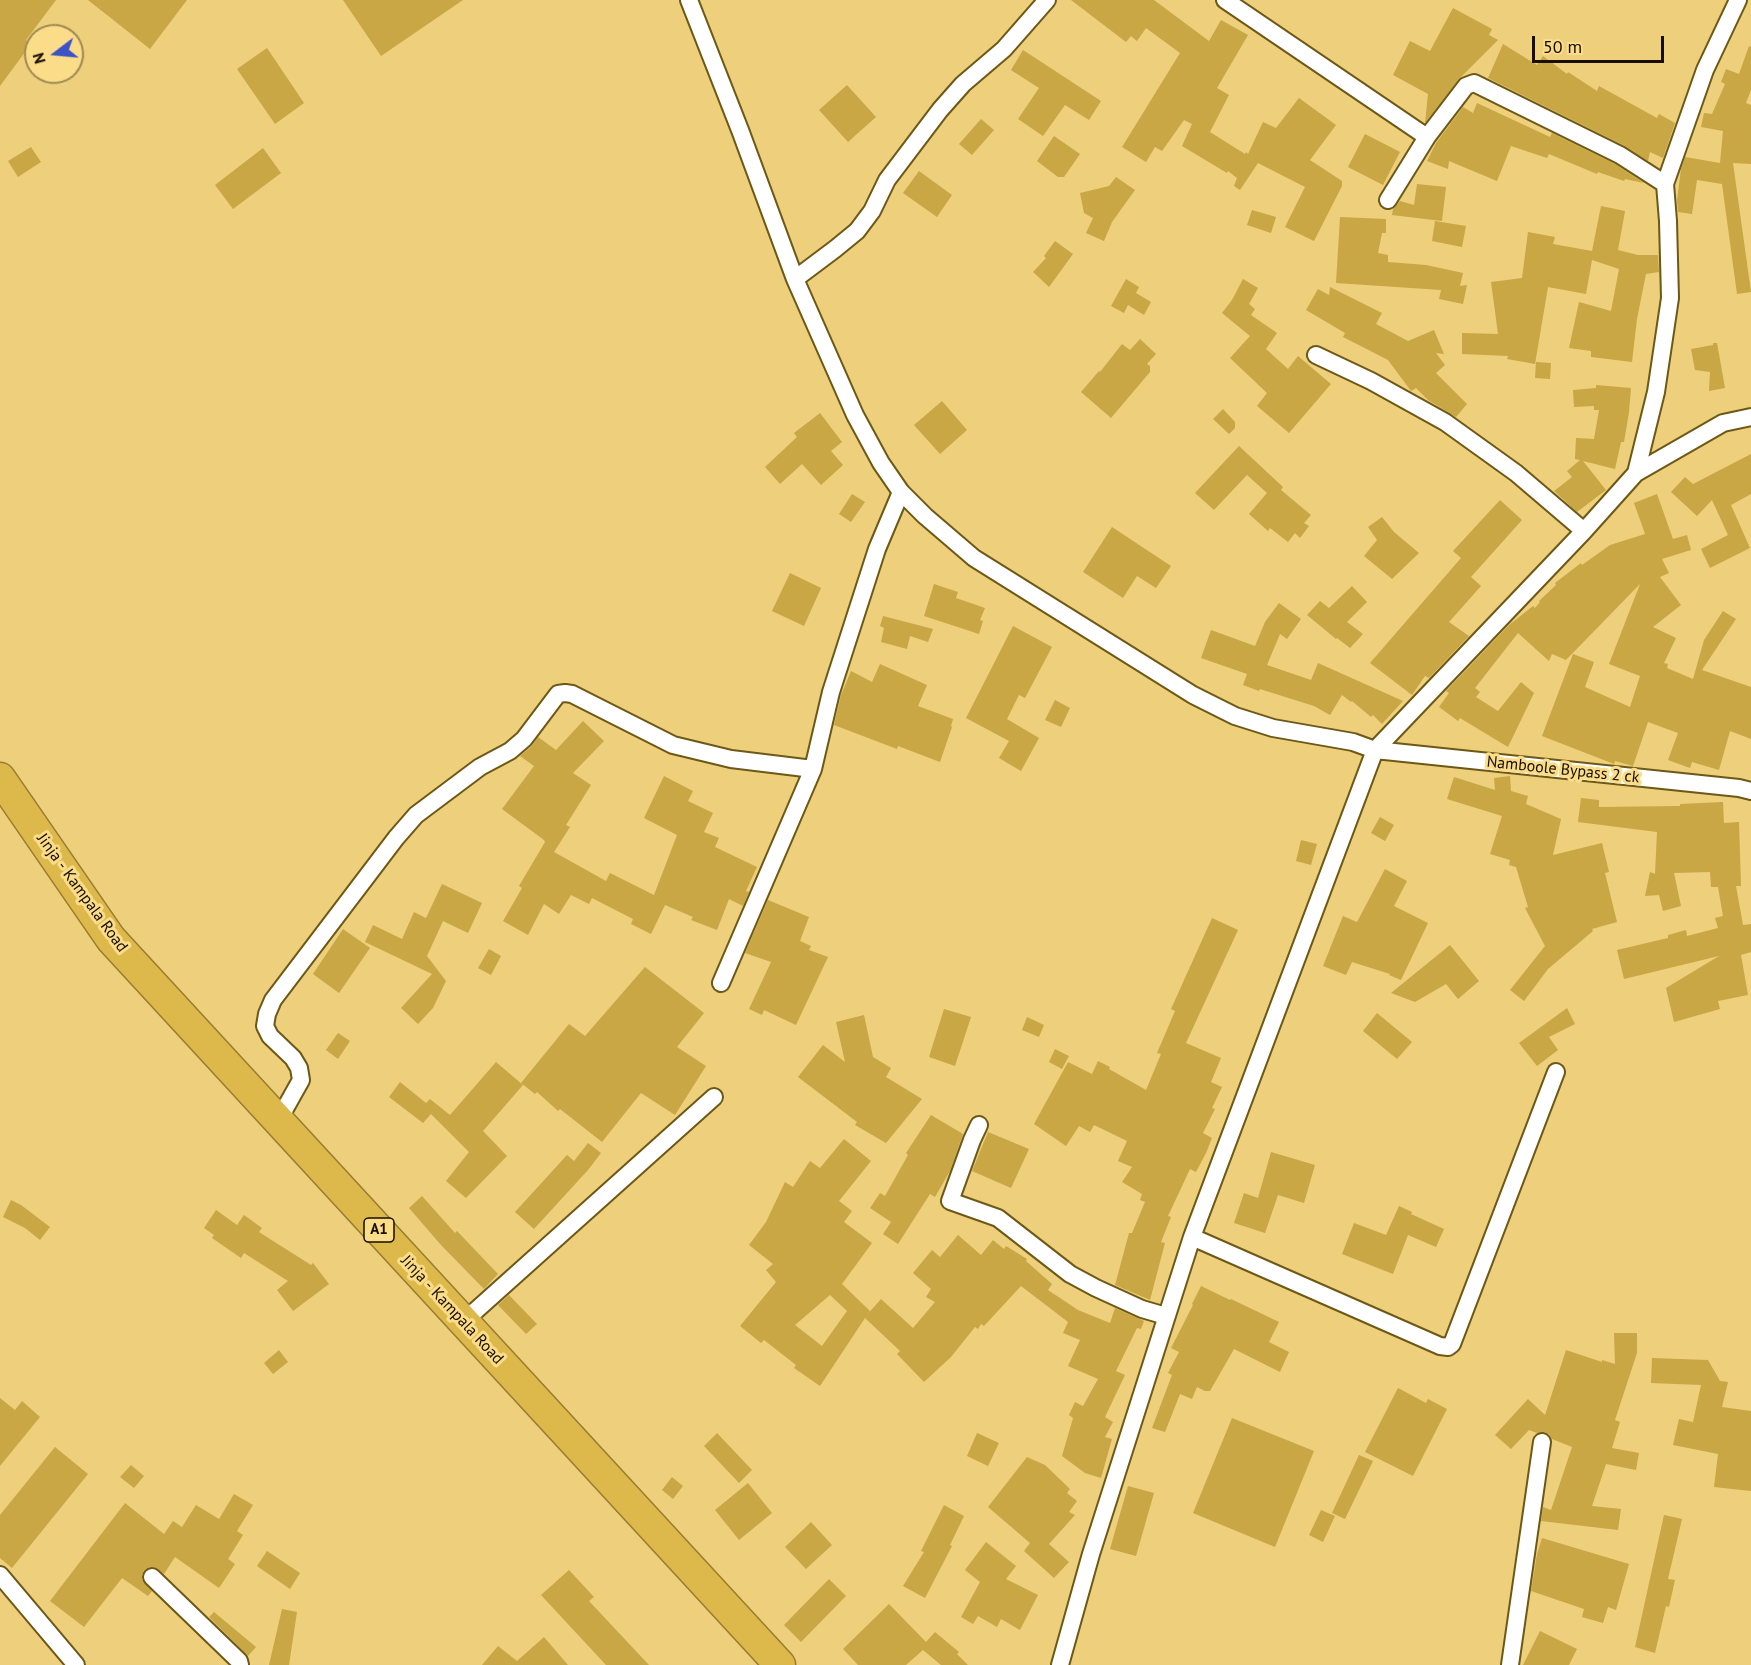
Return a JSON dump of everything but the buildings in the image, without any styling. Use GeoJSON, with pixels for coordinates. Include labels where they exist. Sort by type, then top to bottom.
{"type":"FeatureCollection","features":[{"type":"Feature","properties":{"kind":"highway","name":"Jinja - Kampala Road"},"geometry":{"type":"LineString","coordinates":[[0,778],[111,939],[780,1665]]}},
{"type":"Feature","properties":{"kind":"street","name":"Namboole Bypass 2 ck"},"geometry":{"type":"LineString","coordinates":[[689,0],[795,279],[855,415],[882,464],[901,492],[925,516],[975,558],[1193,695],[1235,716],[1273,728],[1353,742],[1375,750],[1751,791]]}},
{"type":"Feature","properties":{"kind":"street"},"geometry":{"type":"LineString","coordinates":[[795,279],[857,231],[872,211],[887,180],[940,111],[963,84],[1004,49],[1047,0]]}},
{"type":"Feature","properties":{"kind":"street"},"geometry":{"type":"LineString","coordinates":[[1225,0],[1427,137]]}},
{"type":"Feature","properties":{"kind":"street"},"geometry":{"type":"LineString","coordinates":[[1636,473],[1656,392],[1670,298],[1665,184],[1705,70],[1738,0]]}},
{"type":"Feature","properties":{"kind":"street"},"geometry":{"type":"LineString","coordinates":[[1388,200],[1427,137],[1466,86],[1474,83],[1620,155],[1665,184]]}},
{"type":"Feature","properties":{"kind":"street"},"geometry":{"type":"LineString","coordinates":[[1316,355],[1371,381],[1445,422],[1516,473],[1584,531]]}},
{"type":"Feature","properties":{"kind":"street"},"geometry":{"type":"LineString","coordinates":[[1060,1665],[1091,1554],[1192,1237],[1375,750],[1584,531],[1636,473],[1723,423],[1751,417]]}},
{"type":"Feature","properties":{"kind":"street"},"geometry":{"type":"LineString","coordinates":[[721,983],[813,769],[831,692],[877,549],[901,492]]}},
{"type":"Feature","properties":{"kind":"street"},"geometry":{"type":"LineString","coordinates":[[278,1121],[300,1080],[299,1068],[293,1058],[270,1036],[265,1026],[273,1000],[416,815],[480,767],[510,751],[524,739],[558,694],[572,694],[673,745],[731,759],[813,769]]}},
{"type":"Feature","properties":{"kind":"street"},"geometry":{"type":"LineString","coordinates":[[1192,1237],[1440,1346],[1448,1347],[1452,1344],[1556,1072]]}},
{"type":"Feature","properties":{"kind":"street"},"geometry":{"type":"LineString","coordinates":[[463,1322],[714,1097]]}},
{"type":"Feature","properties":{"kind":"street"},"geometry":{"type":"LineString","coordinates":[[979,1125],[950,1201],[998,1218],[1050,1260],[1078,1279],[1142,1309],[1166,1316]]}},
{"type":"Feature","properties":{"kind":"street"},"geometry":{"type":"LineString","coordinates":[[1510,1665],[1542,1442]]}},
{"type":"Feature","properties":{"kind":"street"},"geometry":{"type":"LineString","coordinates":[[0,1575],[76,1665]]}},
{"type":"Feature","properties":{"kind":"street"},"geometry":{"type":"LineString","coordinates":[[152,1577],[239,1661],[240,1665]]}}]}
